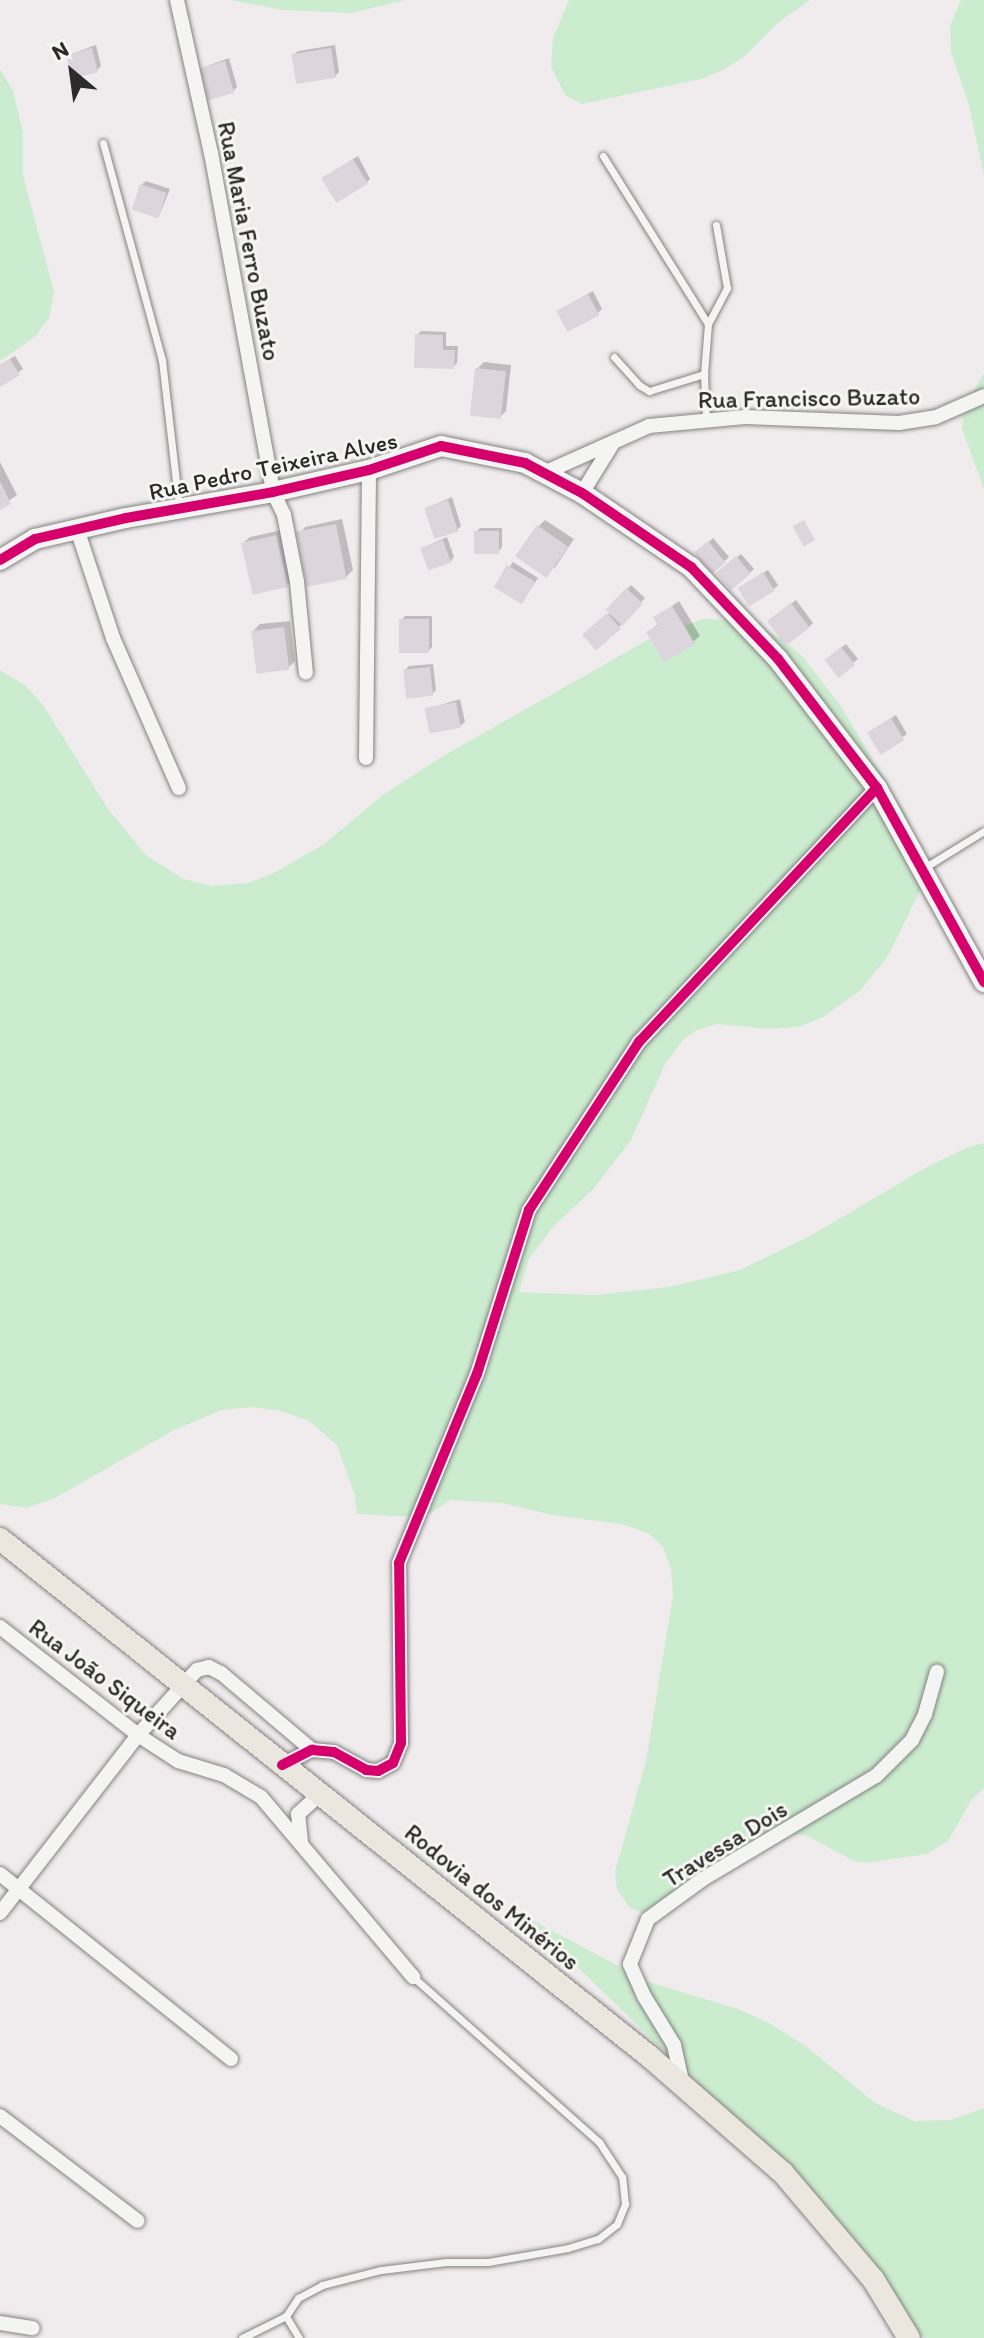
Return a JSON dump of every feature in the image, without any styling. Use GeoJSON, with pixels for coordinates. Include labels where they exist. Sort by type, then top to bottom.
{"type":"FeatureCollection","features":[{"type":"Feature","properties":{"kind":"main road","name":"Rodovia dos Minérios"},"geometry":{"type":"LineString","coordinates":[[0,1539],[321,1793],[683,2086],[783,2173],[873,2279],[909,2338]]}},
{"type":"Feature","properties":{"kind":"street","name":"Rua Maria Ferro Buzato"},"geometry":{"type":"LineString","coordinates":[[177,0],[211,153],[273,492],[284,515],[297,582],[306,673]]}},
{"type":"Feature","properties":{"kind":"street","name":"Rua Francisco Buzato"},"geometry":{"type":"LineString","coordinates":[[544,473],[649,426],[745,417],[899,423],[936,417],[984,396]]}},
{"type":"Feature","properties":{"kind":"street"},"geometry":{"type":"LineString","coordinates":[[582,493],[613,443]]}},
{"type":"Feature","properties":{"kind":"street","name":"Rua Pedro Teixeira Alves"},"geometry":{"type":"LineString","coordinates":[[0,560],[35,539],[179,508],[273,492],[369,470],[441,446],[525,463],[582,493],[691,567],[778,659],[877,788],[984,982]]}},
{"type":"Feature","properties":{"kind":"street"},"geometry":{"type":"LineString","coordinates":[[366,758],[369,470]]}},
{"type":"Feature","properties":{"kind":"street"},"geometry":{"type":"LineString","coordinates":[[77,529],[113,638],[179,788]]}},
{"type":"Feature","properties":{"kind":"street"},"geometry":{"type":"LineString","coordinates":[[282,1765],[312,1750],[334,1752],[366,1770],[378,1771],[393,1763],[401,1743],[399,1563],[477,1374],[529,1210],[639,1042],[877,788]]}},
{"type":"Feature","properties":{"kind":"street","name":"Rua João Siqueira"},"geometry":{"type":"LineString","coordinates":[[0,1627],[138,1735],[178,1761],[224,1775],[261,1797],[413,1977]]}},
{"type":"Feature","properties":{"kind":"street"},"geometry":{"type":"LineString","coordinates":[[0,1913],[138,1735],[197,1670],[209,1667],[221,1673],[312,1750]]}},
{"type":"Feature","properties":{"kind":"street","name":"Travessa Dois"},"geometry":{"type":"LineString","coordinates":[[683,2086],[674,2045],[644,1996],[630,1964],[648,1919],[703,1879],[876,1776],[912,1740],[925,1714],[937,1672]]}},
{"type":"Feature","properties":{"kind":"street"},"geometry":{"type":"LineString","coordinates":[[301,1842],[298,1814],[321,1793]]}},
{"type":"Feature","properties":{"kind":"street"},"geometry":{"type":"LineString","coordinates":[[0,1874],[231,2059]]}},
{"type":"Feature","properties":{"kind":"street"},"geometry":{"type":"LineString","coordinates":[[0,2116],[138,2221]]}},
{"type":"Feature","properties":{"kind":"street"},"geometry":{"type":"LineString","coordinates":[[0,2323],[33,2328]]}},
{"type":"Feature","properties":{"kind":"lane"},"geometry":{"type":"LineString","coordinates":[[103,143],[162,360],[179,508]]}},
{"type":"Feature","properties":{"kind":"lane"},"geometry":{"type":"LineString","coordinates":[[603,156],[708,324]]}},
{"type":"Feature","properties":{"kind":"lane"},"geometry":{"type":"LineString","coordinates":[[706,421],[704,374],[708,324],[727,288],[716,225]]}},
{"type":"Feature","properties":{"kind":"lane"},"geometry":{"type":"LineString","coordinates":[[614,357],[639,385],[649,391],[704,374]]}},
{"type":"Feature","properties":{"kind":"lane"},"geometry":{"type":"LineString","coordinates":[[922,870],[984,831]]}},
{"type":"Feature","properties":{"kind":"lane"},"geometry":{"type":"LineString","coordinates":[[242,2338],[286,2316],[298,2298],[322,2285],[381,2270],[447,2262],[488,2262],[568,2248],[598,2239],[617,2224],[625,2204],[622,2177],[599,2142],[413,1977]]}},
{"type":"Feature","properties":{"kind":"lane"},"geometry":{"type":"LineString","coordinates":[[286,2316],[299,2338]]}},
{"type":"Feature","properties":{"kind":"green space"},"geometry":{"type":"Polygon","coordinates":[[[230,0],[406,0],[351,13],[282,10],[230,0]]]}},
{"type":"Feature","properties":{"kind":"green space"},"geometry":{"type":"Polygon","coordinates":[[[569,0],[810,0],[779,22],[745,56],[721,71],[701,79],[582,104],[565,95],[551,66],[553,38],[569,0]]]}},
{"type":"Feature","properties":{"kind":"green space"},"geometry":{"type":"Polygon","coordinates":[[[961,0],[984,0],[984,176],[969,105],[951,52],[950,26],[961,0]]]}},
{"type":"Feature","properties":{"kind":"green space"},"geometry":{"type":"Polygon","coordinates":[[[0,69],[13,91],[23,132],[23,175],[54,292],[49,318],[36,336],[0,361],[0,69]]]}},
{"type":"Feature","properties":{"kind":"green space"},"geometry":{"type":"Polygon","coordinates":[[[984,373],[984,489],[962,429],[964,407],[984,373]]]}},
{"type":"Feature","properties":{"kind":"green space"},"geometry":{"type":"Polygon","coordinates":[[[704,619],[736,620],[757,626],[782,639],[802,656],[840,705],[906,814],[923,861],[920,891],[888,956],[860,991],[823,1017],[799,1027],[767,1029],[717,1024],[697,1030],[683,1040],[665,1064],[631,1140],[594,1188],[552,1228],[529,1259],[519,1292],[595,1295],[668,1287],[740,1270],[812,1235],[925,1168],[966,1148],[984,1143],[984,1788],[972,1799],[948,1841],[927,1854],[865,1863],[852,1860],[805,1835],[790,1834],[679,1901],[644,1913],[629,1907],[617,1889],[615,1872],[646,1761],[673,1595],[671,1569],[663,1547],[648,1533],[621,1524],[553,1515],[502,1503],[450,1500],[431,1513],[413,1517],[357,1514],[355,1496],[337,1445],[309,1421],[281,1411],[252,1407],[222,1410],[174,1430],[55,1498],[26,1508],[0,1504],[0,670],[26,686],[43,705],[108,809],[146,855],[183,879],[211,886],[248,883],[274,873],[324,844],[383,795],[438,759],[658,634],[704,619]]]}},
{"type":"Feature","properties":{"kind":"green space"},"geometry":{"type":"Polygon","coordinates":[[[526,1917],[649,1982],[738,2009],[771,2024],[807,2047],[875,2103],[914,2121],[951,2120],[984,2108],[984,2338],[926,2338],[916,2334],[854,2239],[836,2218],[526,1917]]]}},
{"type":"Feature","properties":{"kind":"building"},"geometry":{"type":"Polygon","coordinates":[[[92,48],[98,72],[72,79],[66,55],[92,48]]]}},
{"type":"Feature","properties":{"kind":"building"},"geometry":{"type":"Polygon","coordinates":[[[331,48],[336,78],[296,84],[291,54],[331,48]]]}},
{"type":"Feature","properties":{"kind":"building"},"geometry":{"type":"Polygon","coordinates":[[[225,61],[234,93],[208,100],[199,68],[225,61]]]}},
{"type":"Feature","properties":{"kind":"building"},"geometry":{"type":"Polygon","coordinates":[[[353,159],[368,184],[336,203],[321,178],[353,159]]]}},
{"type":"Feature","properties":{"kind":"building"},"geometry":{"type":"Polygon","coordinates":[[[140,184],[167,193],[158,218],[132,210],[140,184]]]}},
{"type":"Feature","properties":{"kind":"building"},"geometry":{"type":"Polygon","coordinates":[[[588,294],[599,315],[567,332],[556,311],[588,294]]]}},
{"type":"Feature","properties":{"kind":"building"},"geometry":{"type":"Polygon","coordinates":[[[415,334],[443,335],[443,350],[455,350],[454,369],[414,368],[415,334]]]}},
{"type":"Feature","properties":{"kind":"building"},"geometry":{"type":"Polygon","coordinates":[[[10,359],[20,375],[0,387],[0,365],[10,359]]]}},
{"type":"Feature","properties":{"kind":"building"},"geometry":{"type":"Polygon","coordinates":[[[475,368],[506,371],[501,419],[470,416],[475,368]]]}},
{"type":"Feature","properties":{"kind":"building"},"geometry":{"type":"Polygon","coordinates":[[[0,481],[11,504],[0,510],[0,481]]]}},
{"type":"Feature","properties":{"kind":"building"},"geometry":{"type":"Polygon","coordinates":[[[448,500],[458,531],[434,539],[424,508],[448,500]]]}},
{"type":"Feature","properties":{"kind":"building"},"geometry":{"type":"Polygon","coordinates":[[[804,520],[815,540],[804,546],[793,526],[804,520]]]}},
{"type":"Feature","properties":{"kind":"building"},"geometry":{"type":"Polygon","coordinates":[[[336,524],[347,579],[306,587],[296,532],[336,524]]]}},
{"type":"Feature","properties":{"kind":"building"},"geometry":{"type":"Polygon","coordinates":[[[537,525],[568,547],[546,578],[515,556],[537,525]]]}},
{"type":"Feature","properties":{"kind":"building"},"geometry":{"type":"Polygon","coordinates":[[[474,531],[499,531],[499,554],[474,554],[474,531]]]}},
{"type":"Feature","properties":{"kind":"building"},"geometry":{"type":"Polygon","coordinates":[[[276,535],[288,587],[253,595],[241,543],[276,535]]]}},
{"type":"Feature","properties":{"kind":"building"},"geometry":{"type":"Polygon","coordinates":[[[443,540],[451,563],[428,571],[420,548],[443,540]]]}},
{"type":"Feature","properties":{"kind":"building"},"geometry":{"type":"Polygon","coordinates":[[[708,541],[726,563],[712,574],[694,552],[708,541]]]}},
{"type":"Feature","properties":{"kind":"building"},"geometry":{"type":"Polygon","coordinates":[[[736,556],[751,574],[731,590],[716,573],[736,556]]]}},
{"type":"Feature","properties":{"kind":"building"},"geometry":{"type":"Polygon","coordinates":[[[507,565],[535,582],[522,604],[494,587],[507,565]]]}},
{"type":"Feature","properties":{"kind":"building"},"geometry":{"type":"Polygon","coordinates":[[[763,572],[775,591],[749,607],[738,588],[763,572]]]}},
{"type":"Feature","properties":{"kind":"building"},"geometry":{"type":"Polygon","coordinates":[[[626,588],[643,604],[622,626],[606,610],[626,588]]]}},
{"type":"Feature","properties":{"kind":"building"},"geometry":{"type":"Polygon","coordinates":[[[791,603],[810,628],[786,646],[767,621],[791,603]]]}},
{"type":"Feature","properties":{"kind":"building"},"geometry":{"type":"Polygon","coordinates":[[[672,606],[695,644],[664,662],[646,632],[658,625],[653,617],[672,606]]]}},
{"type":"Feature","properties":{"kind":"building"},"geometry":{"type":"Polygon","coordinates":[[[607,613],[621,629],[596,650],[582,635],[607,613]]]}},
{"type":"Feature","properties":{"kind":"building"},"geometry":{"type":"Polygon","coordinates":[[[399,619],[429,619],[429,653],[399,653],[399,619]]]}},
{"type":"Feature","properties":{"kind":"building"},"geometry":{"type":"Polygon","coordinates":[[[284,627],[289,670],[256,674],[251,631],[284,627]]]}},
{"type":"Feature","properties":{"kind":"building"},"geometry":{"type":"Polygon","coordinates":[[[841,647],[855,665],[839,678],[824,660],[841,647]]]}},
{"type":"Feature","properties":{"kind":"building"},"geometry":{"type":"Polygon","coordinates":[[[430,667],[433,696],[406,699],[403,670],[430,667]]]}},
{"type":"Feature","properties":{"kind":"building"},"geometry":{"type":"Polygon","coordinates":[[[456,702],[461,728],[430,734],[425,708],[456,702]]]}},
{"type":"Feature","properties":{"kind":"building"},"geometry":{"type":"Polygon","coordinates":[[[891,718],[904,740],[880,755],[867,732],[891,718]]]}},
{"type":"Feature","properties":{"kind":"cycle path"},"geometry":{"type":"LineString","coordinates":[[0,560],[35,539],[126,518],[273,492],[369,470],[441,446],[525,463],[582,493],[691,567],[778,659],[877,788],[984,982]]}},
{"type":"Feature","properties":{"kind":"cycle path"},"geometry":{"type":"LineString","coordinates":[[282,1765],[312,1750],[334,1752],[366,1770],[378,1771],[393,1763],[401,1743],[399,1563],[477,1374],[529,1210],[639,1042],[877,788]]}}]}
